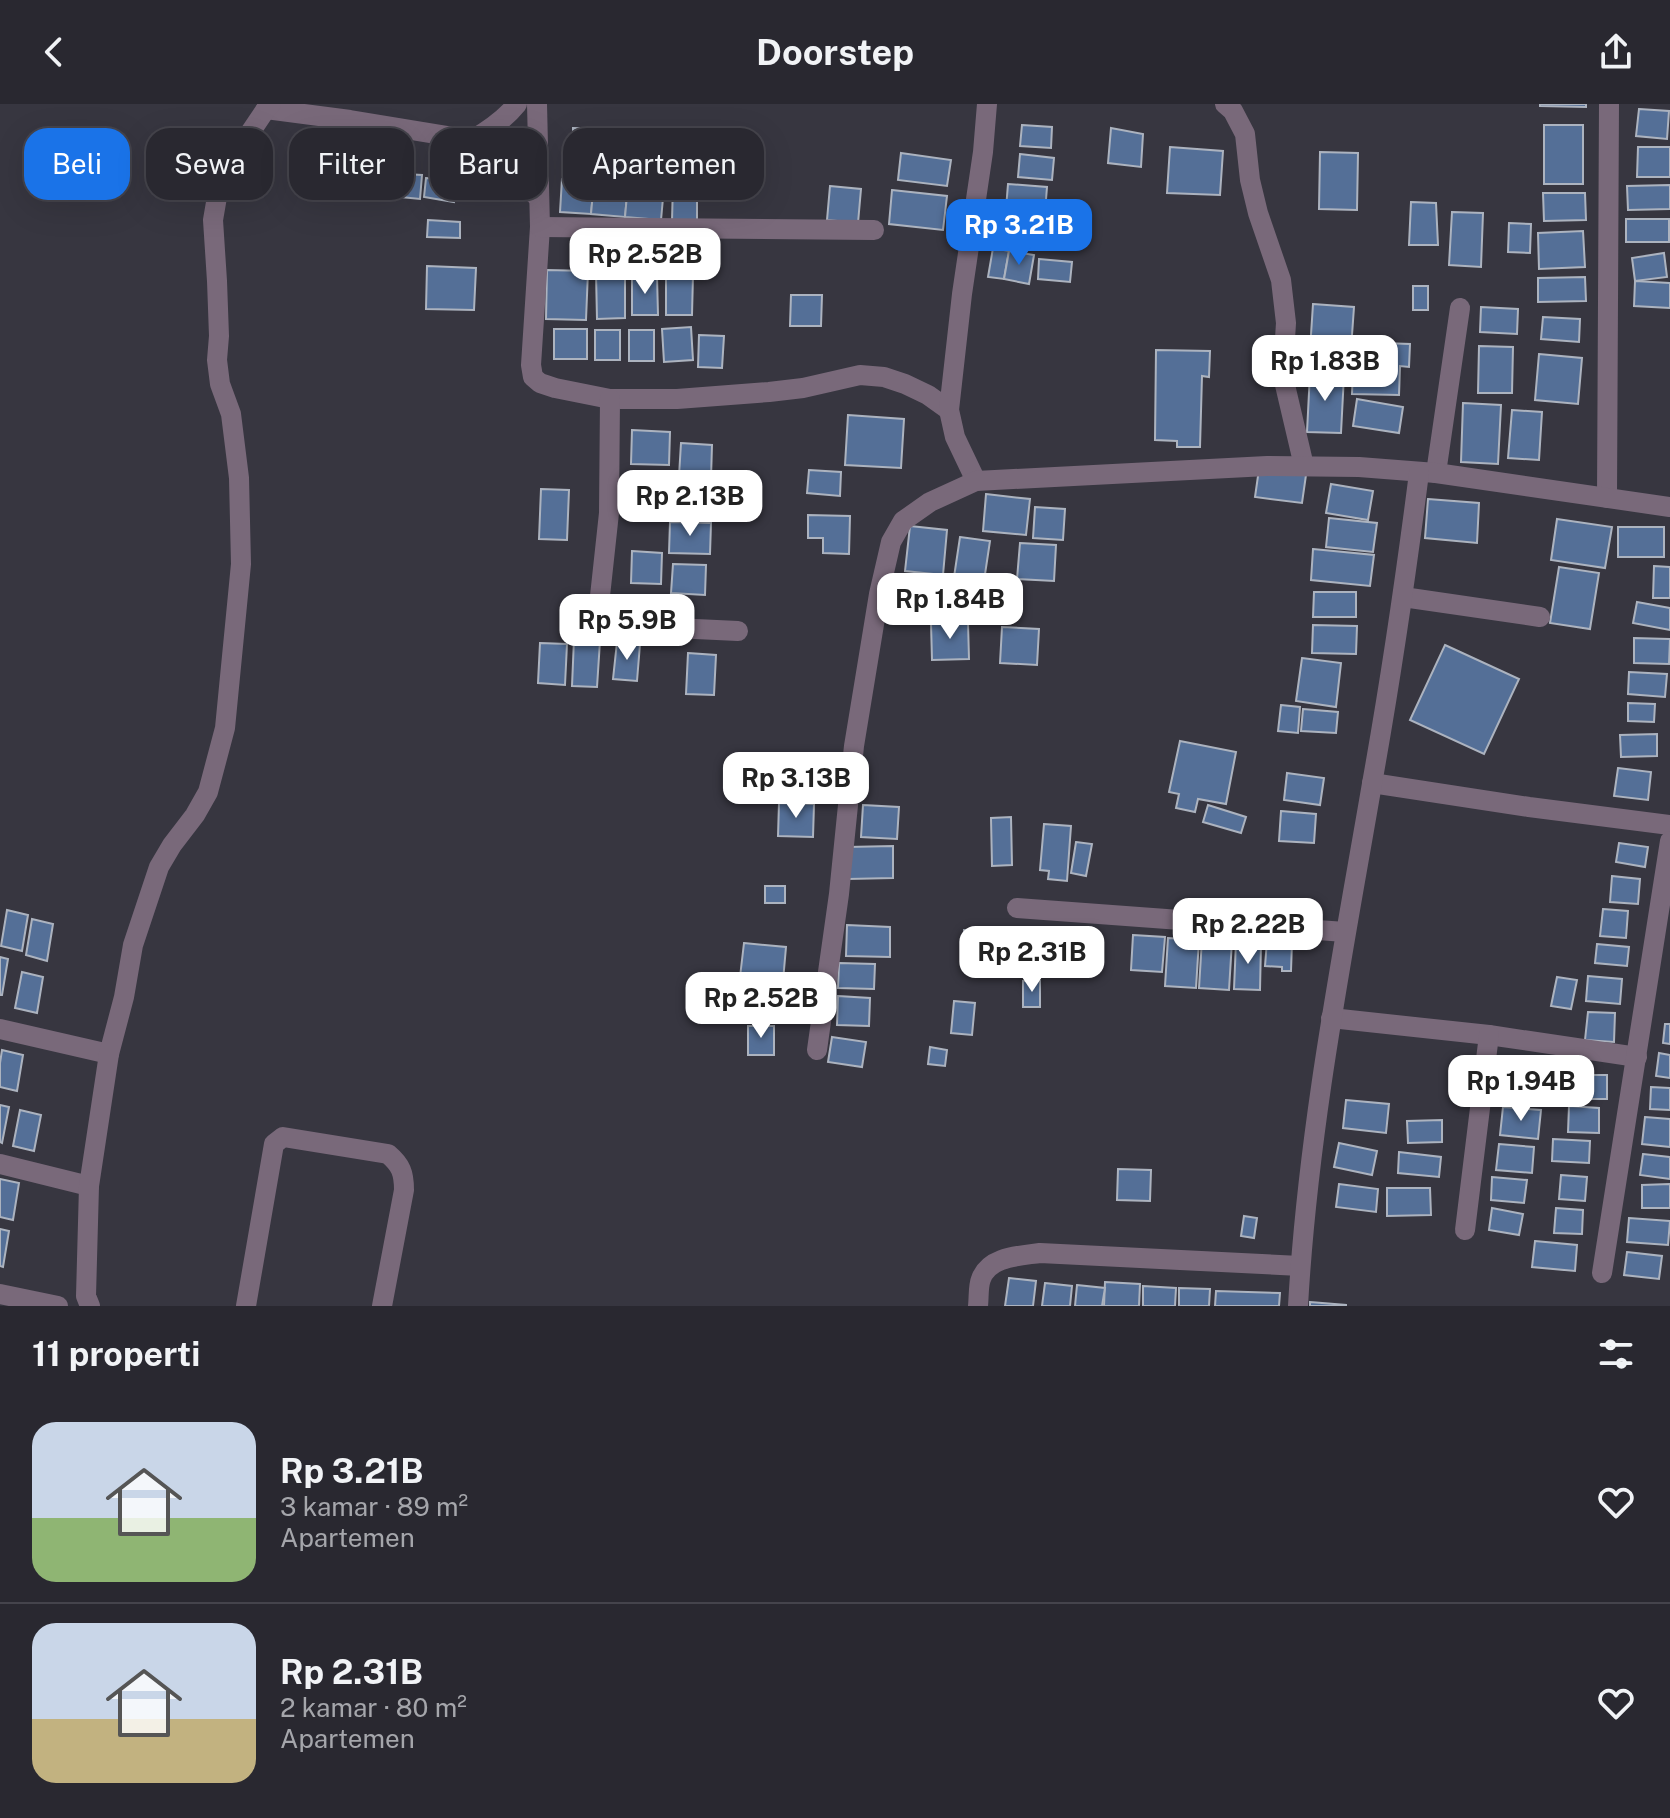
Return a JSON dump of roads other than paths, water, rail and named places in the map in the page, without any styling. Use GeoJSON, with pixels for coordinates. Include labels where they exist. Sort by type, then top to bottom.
{"type":"FeatureCollection","features":[{"type":"Feature","properties":{"kind":"street"},"geometry":{"type":"LineString","coordinates":[[492,128],[517,104]]}},
{"type":"Feature","properties":{"kind":"street"},"geometry":{"type":"LineString","coordinates":[[537,104],[538,128]]}},
{"type":"Feature","properties":{"kind":"street"},"geometry":{"type":"LineString","coordinates":[[976,481],[955,437],[949,410],[987,104]]}},
{"type":"Feature","properties":{"kind":"street"},"geometry":{"type":"LineString","coordinates":[[1225,104],[1233,111],[1245,134],[1250,180],[1258,213],[1281,280],[1286,323],[1285,385],[1304,466]]}},
{"type":"Feature","properties":{"kind":"street"},"geometry":{"type":"LineString","coordinates":[[1607,498],[1609,104]]}},
{"type":"Feature","properties":{"kind":"street"},"geometry":{"type":"LineString","coordinates":[[90,1306],[86,1296],[89,1186],[109,1054],[133,945],[159,867],[208,792],[225,728],[241,564],[239,478],[231,414],[220,384],[217,360],[219,336],[213,220],[218,191],[239,149],[268,107],[430,133]]}},
{"type":"Feature","properties":{"kind":"street"},"geometry":{"type":"LineString","coordinates":[[539,200],[531,357],[533,377],[540,383],[610,399],[677,399],[803,388],[860,375],[884,377],[905,384],[949,410]]}},
{"type":"Feature","properties":{"kind":"street"},"geometry":{"type":"LineString","coordinates":[[540,227],[874,230]]}},
{"type":"Feature","properties":{"kind":"street"},"geometry":{"type":"LineString","coordinates":[[1298,1306],[1309,1182],[1331,1018],[1403,597],[1460,308]]}},
{"type":"Feature","properties":{"kind":"street"},"geometry":{"type":"LineString","coordinates":[[610,399],[609,513],[600,596],[605,608],[617,616],[674,628],[738,631]]}},
{"type":"Feature","properties":{"kind":"street"},"geometry":{"type":"LineString","coordinates":[[817,1050],[839,894],[854,746],[879,594],[889,550],[903,521],[930,502],[976,481],[1304,466],[1428,473],[1670,507]]}},
{"type":"Feature","properties":{"kind":"street"},"geometry":{"type":"LineString","coordinates":[[1403,597],[1540,617]]}},
{"type":"Feature","properties":{"kind":"street"},"geometry":{"type":"LineString","coordinates":[[1372,783],[1670,825]]}},
{"type":"Feature","properties":{"kind":"street"},"geometry":{"type":"LineString","coordinates":[[1602,1273],[1670,841]]}},
{"type":"Feature","properties":{"kind":"street"},"geometry":{"type":"LineString","coordinates":[[1017,908],[1345,932]]}},
{"type":"Feature","properties":{"kind":"street"},"geometry":{"type":"LineString","coordinates":[[1331,1018],[1489,1035],[1637,1057]]}},
{"type":"Feature","properties":{"kind":"street"},"geometry":{"type":"LineString","coordinates":[[0,1029],[109,1054]]}},
{"type":"Feature","properties":{"kind":"street"},"geometry":{"type":"LineString","coordinates":[[1465,1230],[1489,1035]]}},
{"type":"Feature","properties":{"kind":"street"},"geometry":{"type":"LineString","coordinates":[[246,1306],[274,1144],[283,1137],[388,1154],[398,1162],[404,1174],[404,1190],[382,1306]]}},
{"type":"Feature","properties":{"kind":"street"},"geometry":{"type":"LineString","coordinates":[[0,1164],[89,1186]]}},
{"type":"Feature","properties":{"kind":"street"},"geometry":{"type":"LineString","coordinates":[[978,1306],[981,1278],[992,1264],[1006,1258],[1040,1253],[1300,1266]]}},
{"type":"Feature","properties":{"kind":"street"},"geometry":{"type":"LineString","coordinates":[[0,1294],[58,1306]]}}]}
